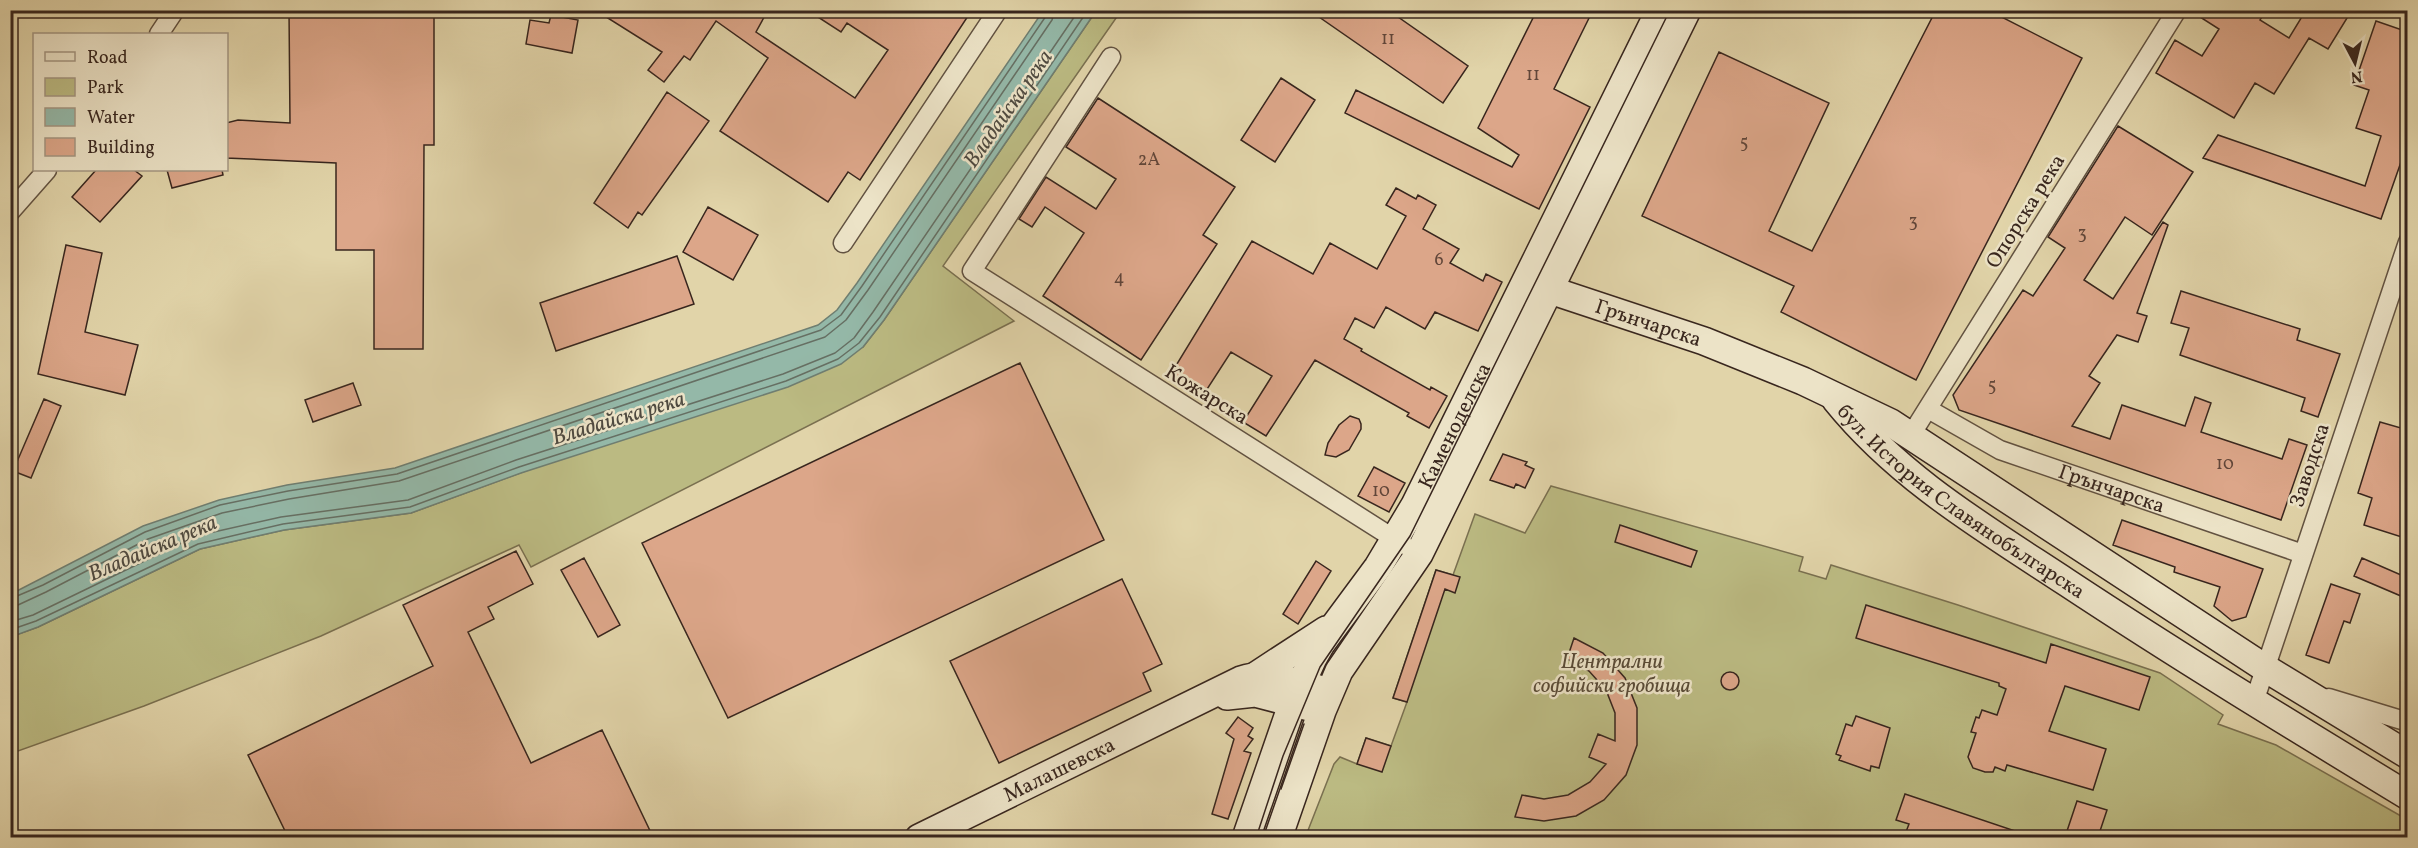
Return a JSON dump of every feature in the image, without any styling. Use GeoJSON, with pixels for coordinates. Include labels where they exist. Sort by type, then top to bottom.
{"type":"FeatureCollection","features":[{"type":"Feature","properties":{"kind":"main road","name":"Каменоделска"},"geometry":{"type":"LineString","coordinates":[[1278,837],[1326,702],[1350,653],[1419,554],[1660,10]]}},
{"type":"Feature","properties":{"kind":"main road","name":"Каменоделска"},"geometry":{"type":"LineString","coordinates":[[1246,837],[1297,693],[1321,644],[1396,539],[1687,10]]}},
{"type":"Feature","properties":{"kind":"main road","name":"Грънчарска"},"geometry":{"type":"LineString","coordinates":[[1537,285],[1704,341],[1803,381],[1833,397]]}},
{"type":"Feature","properties":{"kind":"main road","name":"бул. История Славянобългарска"},"geometry":{"type":"LineString","coordinates":[[1833,397],[1867,411],[1911,435],[2265,668],[2408,755]]}},
{"type":"Feature","properties":{"kind":"main road","name":"бул. История Славянобългарска"},"geometry":{"type":"LineString","coordinates":[[1833,397],[1880,449],[1978,526],[2253,702],[2408,796]]}},
{"type":"Feature","properties":{"kind":"main road"},"geometry":{"type":"LineString","coordinates":[[1257,675],[1335,625]]}},
{"type":"Feature","properties":{"kind":"main road","name":"Малашевска"},"geometry":{"type":"LineString","coordinates":[[919,837],[1257,675],[1283,678],[1297,693]]}},
{"type":"Feature","properties":{"kind":"main road","name":"Малашевска"},"geometry":{"type":"LineString","coordinates":[[1199,702],[1229,695],[1297,693],[1326,702]]}},
{"type":"Feature","properties":{"kind":"main road"},"geometry":{"type":"LineString","coordinates":[[1229,695],[1243,699],[1263,714],[1271,728],[1275,753]]}},
{"type":"Feature","properties":{"kind":"street"},"geometry":{"type":"LineString","coordinates":[[160,33],[175,10]]}},
{"type":"Feature","properties":{"kind":"street"},"geometry":{"type":"LineString","coordinates":[[843,243],[998,10]]}},
{"type":"Feature","properties":{"kind":"street","name":"Опорска река"},"geometry":{"type":"LineString","coordinates":[[1911,435],[2177,10]]}},
{"type":"Feature","properties":{"kind":"street","name":"Кожарска"},"geometry":{"type":"LineString","coordinates":[[1111,57],[972,271],[1419,554]]}},
{"type":"Feature","properties":{"kind":"street"},"geometry":{"type":"LineString","coordinates":[[10,212],[46,171]]}},
{"type":"Feature","properties":{"kind":"street","name":"Заводска"},"geometry":{"type":"LineString","coordinates":[[2253,702],[2408,242]]}},
{"type":"Feature","properties":{"kind":"street","name":"Грънчарска"},"geometry":{"type":"LineString","coordinates":[[1928,409],[2000,450],[2303,554]]}},
{"type":"Feature","properties":{"kind":"street","name":"бул. История Славянобългарска"},"geometry":{"type":"LineString","coordinates":[[2299,688],[2408,722]]}},
{"type":"Feature","properties":{"kind":"green space"},"geometry":{"type":"Polygon","coordinates":[[[1096,11],[1121,11],[943,266],[1014,321],[531,567],[519,545],[321,636],[144,706],[18,751],[11,748],[10,637],[38,627],[200,549],[284,530],[411,513],[863,347],[884,320],[1096,11]]]}},
{"type":"Feature","properties":{"kind":"green space","name":"Централни софийски гробища"},"geometry":{"type":"Polygon","coordinates":[[[1551,486],[1803,557],[1799,571],[1826,579],[1831,565],[2160,673],[2223,715],[2218,724],[2276,745],[2408,820],[2407,838],[1305,838],[1334,764],[1340,757],[1357,764],[1366,738],[1391,746],[1407,702],[1393,698],[1436,570],[1453,575],[1475,514],[1525,533],[1551,486]]]}},
{"type":"Feature","properties":{"kind":"water","name":"Владайска река"},"geometry":{"type":"Polygon","coordinates":[[[1043,11],[1096,11],[884,320],[863,347],[841,364],[788,387],[521,473],[411,513],[284,530],[200,549],[38,627],[11,637],[11,594],[143,526],[219,500],[287,485],[395,468],[818,325],[837,310],[857,283],[1043,11]]]}},
{"type":"Feature","properties":{"kind":"building"},"geometry":{"type":"Polygon","coordinates":[[[289,10],[434,10],[434,145],[424,145],[423,349],[374,349],[374,250],[336,250],[336,163],[228,158],[228,122],[238,120],[290,123],[289,10]]]}},
{"type":"Feature","properties":{"kind":"building"},"geometry":{"type":"Polygon","coordinates":[[[595,10],[768,10],[756,32],[855,98],[888,50],[847,23],[841,32],[807,10],[972,10],[860,180],[848,172],[828,202],[720,131],[768,58],[716,21],[690,60],[684,56],[664,82],[648,70],[662,52],[595,10]]]}},
{"type":"Feature","properties":{"kind":"building"},"geometry":{"type":"Polygon","coordinates":[[[1309,10],[1388,10],[1468,66],[1443,103],[1309,10]]]}},
{"type":"Feature","properties":{"kind":"building"},"geometry":{"type":"Polygon","coordinates":[[[1537,10],[1593,10],[1554,89],[1590,107],[1539,209],[1345,113],[1356,90],[1512,167],[1519,155],[1478,128],[1537,10]]]}},
{"type":"Feature","properties":{"kind":"building"},"geometry":{"type":"Polygon","coordinates":[[[1936,10],[1988,10],[2082,58],[1916,380],[1781,312],[1794,286],[1642,216],[1719,52],[1829,103],[1769,231],[1812,251],[1936,10]]]}},
{"type":"Feature","properties":{"kind":"building"},"geometry":{"type":"Polygon","coordinates":[[[2189,10],[2266,10],[2260,20],[2289,38],[2306,10],[2352,10],[2328,49],[2309,38],[2274,94],[2255,83],[2234,118],[2156,73],[2175,40],[2202,56],[2219,29],[2189,10]]]}},
{"type":"Feature","properties":{"kind":"building"},"geometry":{"type":"Polygon","coordinates":[[[551,15],[578,20],[572,53],[526,44],[530,20],[549,23],[551,15]]]}},
{"type":"Feature","properties":{"kind":"building"},"geometry":{"type":"Polygon","coordinates":[[[2376,21],[2408,32],[2408,142],[2381,219],[2203,158],[2218,135],[2365,186],[2381,136],[2356,128],[2369,90],[2354,85],[2376,21]]]}},
{"type":"Feature","properties":{"kind":"building"},"geometry":{"type":"Polygon","coordinates":[[[1281,78],[1315,100],[1275,162],[1241,140],[1281,78]]]}},
{"type":"Feature","properties":{"kind":"building"},"geometry":{"type":"Polygon","coordinates":[[[667,92],[709,121],[642,215],[638,212],[628,228],[594,203],[667,92]]]}},
{"type":"Feature","properties":{"kind":"building"},"geometry":{"type":"Polygon","coordinates":[[[1098,98],[1235,187],[1203,235],[1217,244],[1141,360],[1043,296],[1084,233],[1045,207],[1032,227],[1019,219],[1046,177],[1096,209],[1116,179],[1066,147],[1098,98]]]}},
{"type":"Feature","properties":{"kind":"building"},"geometry":{"type":"Polygon","coordinates":[[[2118,126],[2193,172],[2152,235],[2125,217],[2084,280],[2113,299],[2163,222],[2168,225],[2137,313],[2147,316],[2138,342],[2117,335],[2089,376],[2100,383],[2072,426],[2110,439],[2122,405],[2185,426],[2195,397],[2211,403],[2201,432],[2282,459],[2289,439],[2307,445],[2281,520],[1959,410],[1953,395],[2023,290],[2033,296],[2065,248],[2048,237],[2118,126]]]}},
{"type":"Feature","properties":{"kind":"building"},"geometry":{"type":"Polygon","coordinates":[[[95,171],[135,171],[142,176],[100,222],[72,197],[95,171]]]}},
{"type":"Feature","properties":{"kind":"building"},"geometry":{"type":"Polygon","coordinates":[[[167,171],[222,171],[223,175],[172,188],[167,171]]]}},
{"type":"Feature","properties":{"kind":"building"},"geometry":{"type":"Polygon","coordinates":[[[1396,188],[1416,199],[1418,195],[1436,205],[1423,229],[1459,249],[1450,263],[1483,281],[1486,274],[1502,282],[1478,331],[1435,312],[1425,329],[1386,307],[1374,328],[1355,318],[1344,339],[1430,390],[1431,387],[1447,396],[1429,428],[1407,416],[1409,413],[1315,360],[1266,436],[1243,422],[1272,376],[1231,352],[1202,397],[1169,377],[1252,241],[1313,274],[1330,243],[1377,269],[1406,216],[1386,205],[1396,188]]]}},
{"type":"Feature","properties":{"kind":"building"},"geometry":{"type":"Polygon","coordinates":[[[708,207],[758,235],[733,280],[683,252],[708,207]]]}},
{"type":"Feature","properties":{"kind":"building"},"geometry":{"type":"Polygon","coordinates":[[[66,245],[102,253],[85,332],[138,345],[125,395],[38,374],[66,245]]]}},
{"type":"Feature","properties":{"kind":"building"},"geometry":{"type":"Polygon","coordinates":[[[677,256],[694,304],[556,351],[540,303],[677,256]]]}},
{"type":"Feature","properties":{"kind":"building"},"geometry":{"type":"Polygon","coordinates":[[[2181,291],[2300,329],[2297,340],[2340,354],[2318,417],[2301,411],[2305,398],[2180,355],[2189,328],[2171,323],[2181,291]]]}},
{"type":"Feature","properties":{"kind":"building"},"geometry":{"type":"Polygon","coordinates":[[[1020,363],[1104,540],[728,718],[642,543],[1020,363]]]}},
{"type":"Feature","properties":{"kind":"building"},"geometry":{"type":"Polygon","coordinates":[[[353,383],[361,405],[313,422],[305,400],[353,383]]]}},
{"type":"Feature","properties":{"kind":"building"},"geometry":{"type":"Polygon","coordinates":[[[44,399],[61,406],[31,478],[13,471],[44,399]]]}},
{"type":"Feature","properties":{"kind":"building"},"geometry":{"type":"Polygon","coordinates":[[[1350,416],[1359,419],[1361,429],[1349,450],[1336,457],[1325,455],[1328,443],[1339,425],[1350,416]]]}},
{"type":"Feature","properties":{"kind":"building"},"geometry":{"type":"Polygon","coordinates":[[[2380,422],[2408,430],[2408,539],[2364,525],[2372,498],[2358,493],[2380,422]]]}},
{"type":"Feature","properties":{"kind":"building"},"geometry":{"type":"Polygon","coordinates":[[[1503,454],[1527,462],[1525,465],[1534,469],[1525,488],[1516,484],[1514,488],[1490,480],[1503,454]]]}},
{"type":"Feature","properties":{"kind":"building"},"geometry":{"type":"Polygon","coordinates":[[[1374,467],[1405,483],[1389,512],[1358,496],[1374,467]]]}},
{"type":"Feature","properties":{"kind":"building"},"geometry":{"type":"Polygon","coordinates":[[[2122,520],[2263,569],[2246,617],[2232,621],[2214,606],[2220,587],[2174,572],[2175,567],[2113,545],[2122,520]]]}},
{"type":"Feature","properties":{"kind":"building"},"geometry":{"type":"Polygon","coordinates":[[[1620,525],[1697,551],[1691,567],[1615,542],[1620,525]]]}},
{"type":"Feature","properties":{"kind":"building"},"geometry":{"type":"Polygon","coordinates":[[[516,551],[533,584],[488,607],[494,619],[468,632],[531,763],[602,730],[653,837],[288,837],[248,755],[433,666],[403,605],[516,551]]]}},
{"type":"Feature","properties":{"kind":"building"},"geometry":{"type":"Polygon","coordinates":[[[584,558],[620,625],[598,637],[561,570],[584,558]]]}},
{"type":"Feature","properties":{"kind":"building"},"geometry":{"type":"Polygon","coordinates":[[[2362,558],[2408,578],[2408,599],[2354,576],[2362,558]]]}},
{"type":"Feature","properties":{"kind":"building"},"geometry":{"type":"Polygon","coordinates":[[[1316,561],[1331,571],[1298,624],[1283,614],[1316,561]]]}},
{"type":"Feature","properties":{"kind":"building"},"geometry":{"type":"Polygon","coordinates":[[[1436,570],[1460,577],[1455,593],[1445,589],[1407,702],[1393,698],[1436,570]]]}},
{"type":"Feature","properties":{"kind":"building"},"geometry":{"type":"Polygon","coordinates":[[[1122,579],[1162,664],[1143,673],[1151,691],[999,763],[950,661],[1122,579]]]}},
{"type":"Feature","properties":{"kind":"building"},"geometry":{"type":"Polygon","coordinates":[[[2331,584],[2360,594],[2350,623],[2344,621],[2329,663],[2306,655],[2331,584]]]}},
{"type":"Feature","properties":{"kind":"building"},"geometry":{"type":"Polygon","coordinates":[[[1866,605],[2046,663],[2051,644],[2150,677],[2139,710],[2065,686],[2049,731],[2106,749],[2093,790],[2007,765],[2005,771],[1995,767],[1993,772],[1985,772],[1973,768],[1968,757],[1976,733],[1971,732],[1976,717],[1979,718],[1982,710],[1997,715],[2006,689],[1999,686],[1999,683],[1856,638],[1866,605]]]}},
{"type":"Feature","properties":{"kind":"building"},"geometry":{"type":"Polygon","coordinates":[[[1574,638],[1603,653],[1625,678],[1637,708],[1637,745],[1626,775],[1604,800],[1576,816],[1544,821],[1515,817],[1522,795],[1544,799],[1568,795],[1590,782],[1606,764],[1589,757],[1598,734],[1615,741],[1615,713],[1606,690],[1589,671],[1567,659],[1574,638]]]}},
{"type":"Feature","properties":{"kind":"building"},"geometry":{"type":"Polygon","coordinates":[[[1726,672],[1734,672],[1739,677],[1737,688],[1726,690],[1721,685],[1721,677],[1726,672]]]}},
{"type":"Feature","properties":{"kind":"building"},"geometry":{"type":"Polygon","coordinates":[[[1856,716],[1890,728],[1879,768],[1871,766],[1870,771],[1839,760],[1841,756],[1836,754],[1846,724],[1852,726],[1856,716]]]}},
{"type":"Feature","properties":{"kind":"building"},"geometry":{"type":"Polygon","coordinates":[[[1238,717],[1253,728],[1248,736],[1253,739],[1244,751],[1251,753],[1228,819],[1212,814],[1234,739],[1226,733],[1238,717]]]}},
{"type":"Feature","properties":{"kind":"building"},"geometry":{"type":"Polygon","coordinates":[[[1366,738],[1391,746],[1382,772],[1357,764],[1366,738]]]}},
{"type":"Feature","properties":{"kind":"building"},"geometry":{"type":"Polygon","coordinates":[[[1905,794],[2027,835],[2027,837],[1904,837],[1909,824],[1896,820],[1905,794]]]}},
{"type":"Feature","properties":{"kind":"building"},"geometry":{"type":"Polygon","coordinates":[[[2077,801],[2107,810],[2098,837],[2065,837],[2077,801]]]}},
{"type":"Feature","properties":{"kind":"tram line"},"geometry":{"type":"LineString","coordinates":[[1256,838],[1283,756],[1320,667],[1410,536],[1670,10]]}},
{"type":"Feature","properties":{"kind":"tram line"},"geometry":{"type":"LineString","coordinates":[[1281,789],[1304,724]]}}]}
